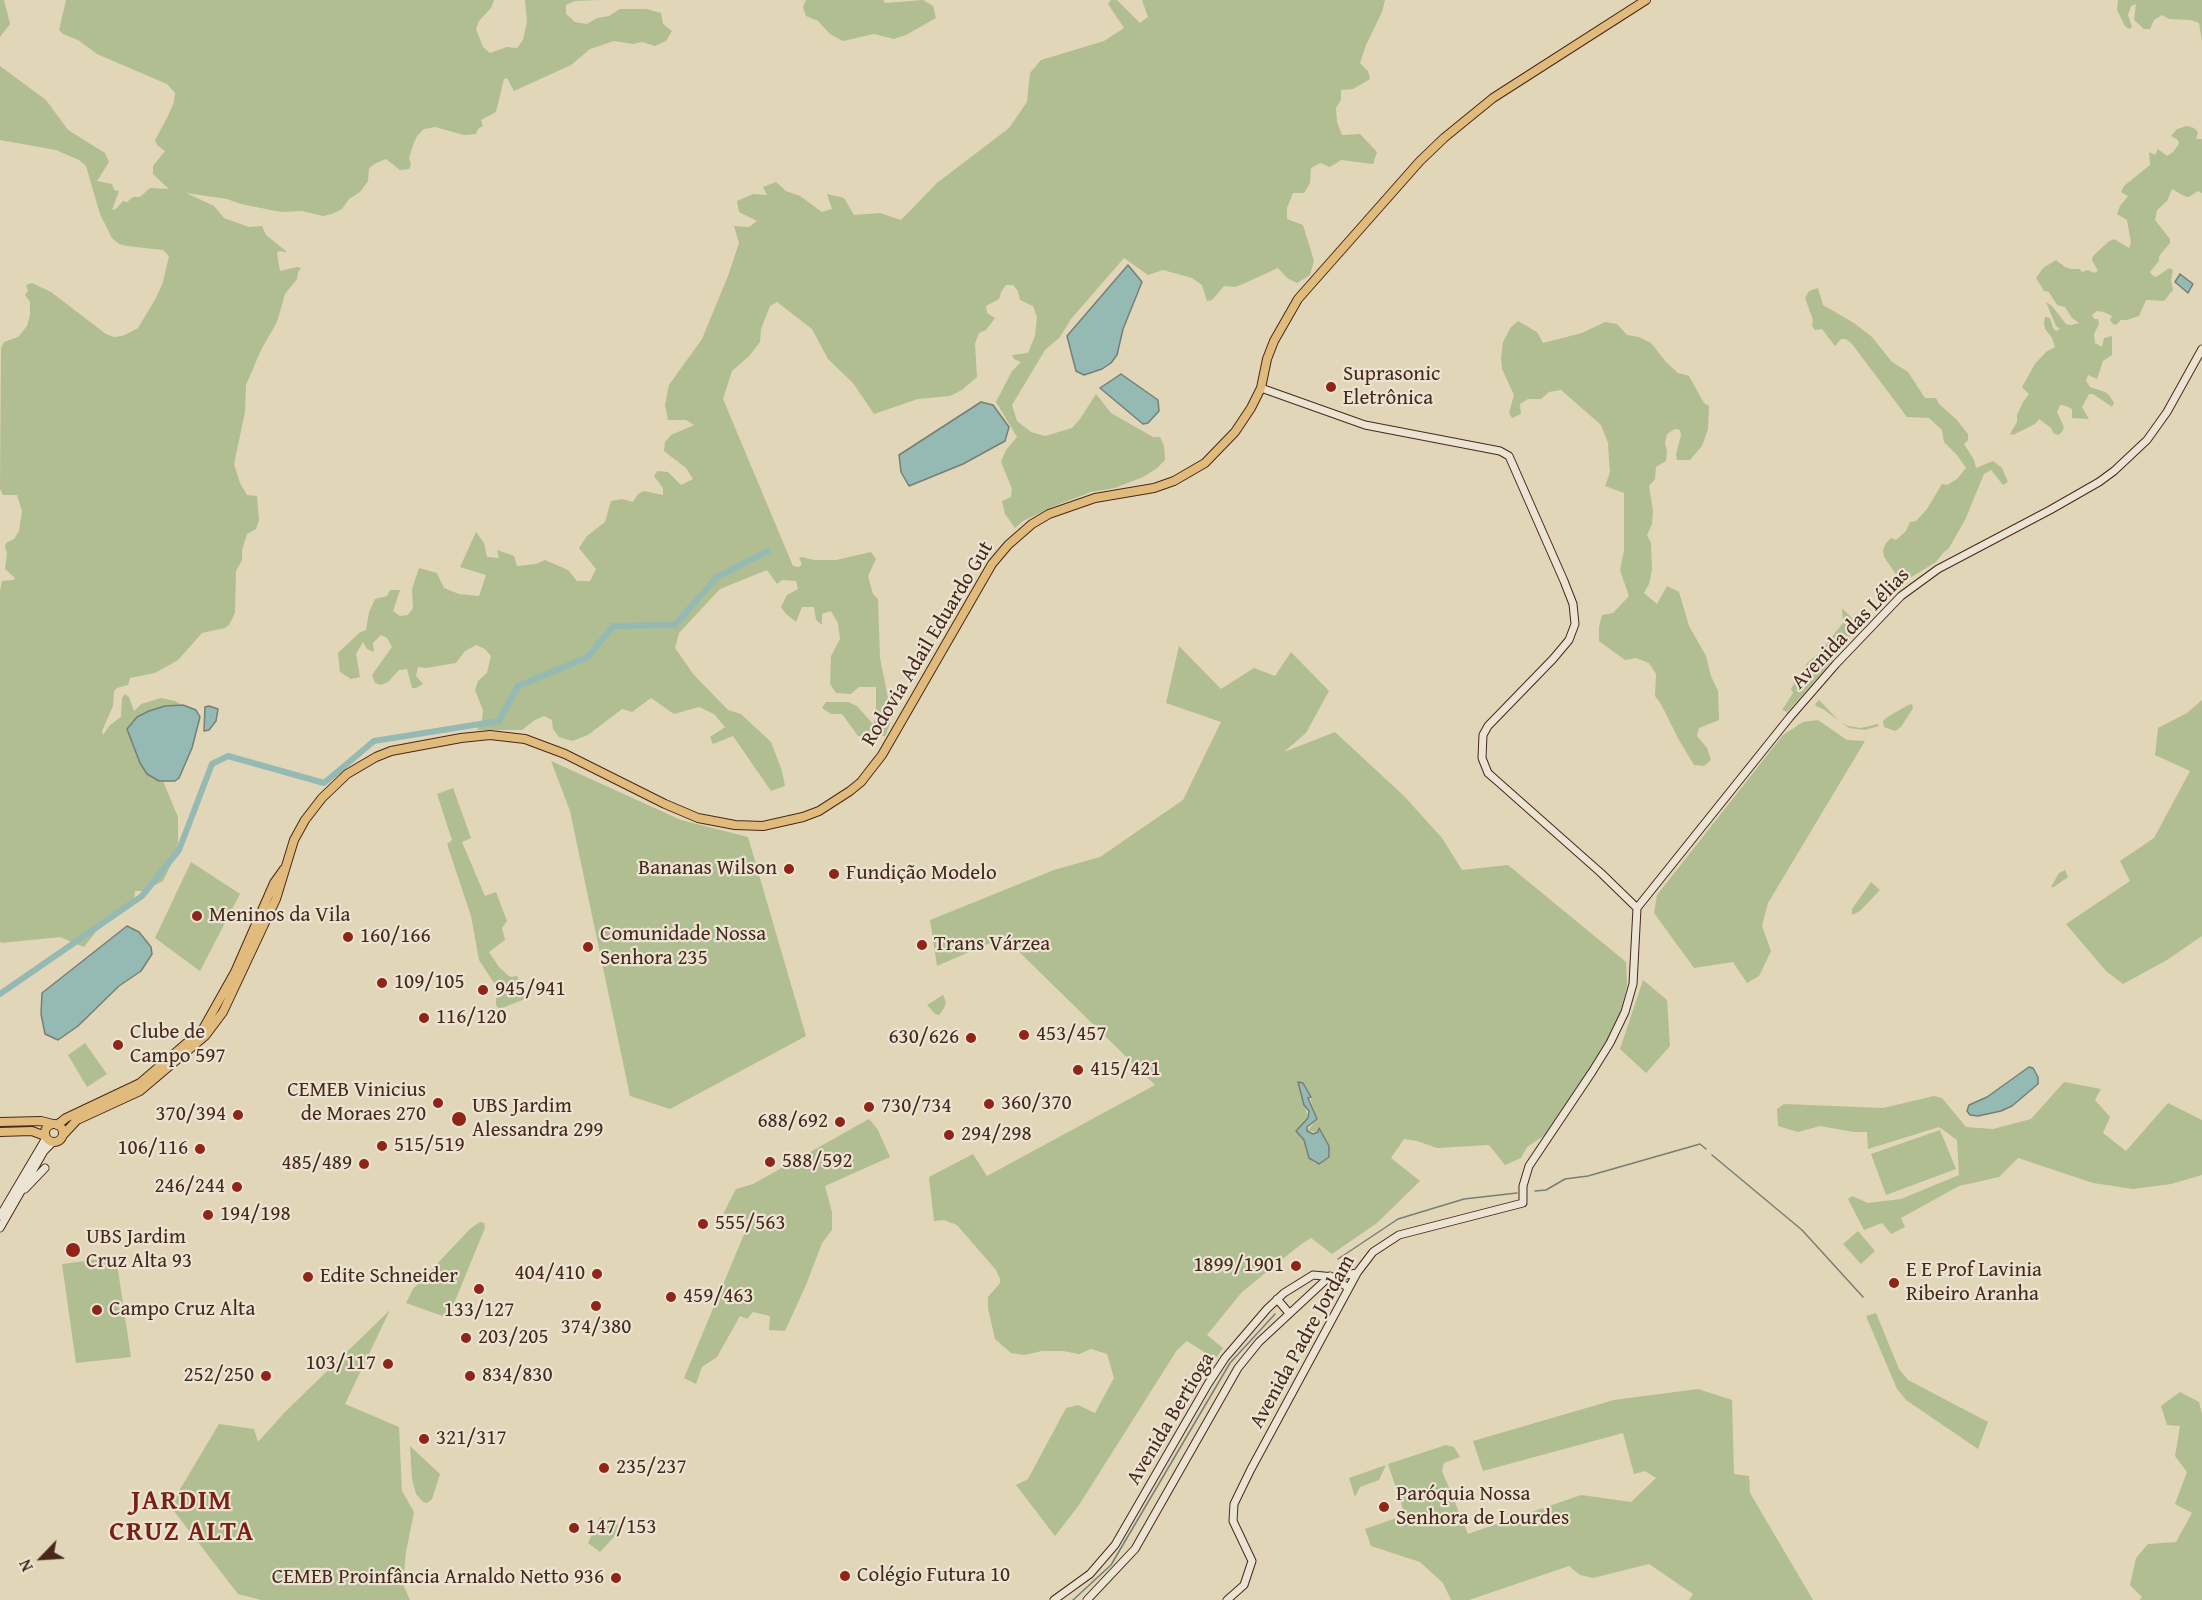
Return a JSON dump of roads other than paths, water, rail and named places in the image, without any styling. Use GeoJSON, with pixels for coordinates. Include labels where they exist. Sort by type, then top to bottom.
{"type":"FeatureCollection","features":[{"type":"Feature","properties":{"kind":"main road","name":"Rodovia Adail Eduardo Gut"},"geometry":{"type":"LineString","coordinates":[[63,1135],[77,1120],[140,1091],[205,1036],[223,1012],[276,899],[283,883],[285,867],[294,840],[305,820],[322,798],[347,774],[391,751],[461,738],[499,736],[525,739],[542,744],[665,804],[698,818],[716,822],[763,826],[783,823],[819,811],[850,791],[861,782],[882,755],[992,564],[1022,531],[1049,514],[1070,506],[1095,498],[1154,488],[1193,472],[1218,452],[1235,432],[1261,388],[1267,359],[1274,341],[1298,299],[1420,161],[1492,98],[1647,0]]}},
{"type":"Feature","properties":{"kind":"main road","name":"Rodovia Adail Eduardo Gut"},"geometry":{"type":"LineString","coordinates":[[56,1125],[140,1083],[203,1029],[234,972],[274,883],[285,867]]}},
{"type":"Feature","properties":{"kind":"main road"},"geometry":{"type":"LineString","coordinates":[[0,1122],[41,1121],[56,1125],[62,1129],[63,1135],[60,1140],[48,1139],[32,1131],[0,1132]]}},
{"type":"Feature","properties":{"kind":"main road"},"geometry":{"type":"LineString","coordinates":[[48,1139],[48,1126],[56,1125]]}},
{"type":"Feature","properties":{"kind":"street","name":"Avenida das Lélias"},"geometry":{"type":"LineString","coordinates":[[1637,908],[1790,717],[1836,664],[1901,596],[1938,569],[2082,492],[2114,471],[2140,447],[2167,412],[2202,349]]}},
{"type":"Feature","properties":{"kind":"street"},"geometry":{"type":"LineString","coordinates":[[1261,388],[1352,422],[1500,451],[1506,453],[1511,459],[1569,592],[1575,614],[1575,624],[1569,640],[1553,659],[1488,726],[1483,735],[1482,758],[1488,773],[1602,873],[1637,908]]}},
{"type":"Feature","properties":{"kind":"street","name":"Avenida Padre Jordam"},"geometry":{"type":"LineString","coordinates":[[1227,1600],[1244,1585],[1252,1561],[1233,1521],[1234,1504],[1348,1288],[1373,1252],[1399,1235],[1523,1203],[1523,1186],[1529,1166],[1592,1072],[1625,1012],[1633,984],[1637,908]]}},
{"type":"Feature","properties":{"kind":"street"},"geometry":{"type":"LineString","coordinates":[[0,1216],[36,1154],[48,1139]]}},
{"type":"Feature","properties":{"kind":"street"},"geometry":{"type":"LineString","coordinates":[[0,1228],[44,1151],[48,1139]]}},
{"type":"Feature","properties":{"kind":"street"},"geometry":{"type":"LineString","coordinates":[[18,1195],[45,1168]]}},
{"type":"Feature","properties":{"kind":"street"},"geometry":{"type":"LineString","coordinates":[[1332,1277],[1357,1273]]}},
{"type":"Feature","properties":{"kind":"street","name":"Avenida Bertioga"},"geometry":{"type":"LineString","coordinates":[[1054,1600],[1090,1574],[1115,1545],[1173,1442],[1214,1376],[1250,1327],[1277,1299],[1309,1276],[1318,1274],[1332,1277]]}},
{"type":"Feature","properties":{"kind":"street"},"geometry":{"type":"LineString","coordinates":[[1332,1277],[1348,1288]]}},
{"type":"Feature","properties":{"kind":"street","name":"Avenida Bertioga"},"geometry":{"type":"LineString","coordinates":[[1087,1600],[1134,1549],[1238,1368],[1259,1342],[1289,1312],[1332,1277]]}},
{"type":"Feature","properties":{"kind":"street"},"geometry":{"type":"LineString","coordinates":[[1277,1299],[1289,1312]]}},
{"type":"Feature","properties":{"kind":"water"},"geometry":{"type":"Polygon","coordinates":[[[1128,265],[1142,282],[1123,329],[1117,355],[1102,369],[1084,375],[1076,371],[1067,336],[1128,265]]]}},
{"type":"Feature","properties":{"kind":"water"},"geometry":{"type":"Polygon","coordinates":[[[2180,274],[2193,284],[2188,293],[2175,282],[2180,274]]]}},
{"type":"Feature","properties":{"kind":"water"},"geometry":{"type":"Polygon","coordinates":[[[1121,374],[1158,400],[1159,411],[1148,423],[1143,424],[1100,388],[1121,374]]]}},
{"type":"Feature","properties":{"kind":"water"},"geometry":{"type":"Polygon","coordinates":[[[981,402],[993,405],[1009,427],[1005,441],[963,464],[909,486],[901,472],[899,455],[981,402]]]}},
{"type":"Feature","properties":{"kind":"water"},"geometry":{"type":"Polygon","coordinates":[[[183,705],[196,710],[200,717],[192,748],[179,778],[175,781],[159,781],[147,774],[140,763],[127,729],[137,717],[149,711],[165,706],[183,705]]]}},
{"type":"Feature","properties":{"kind":"water"},"geometry":{"type":"Polygon","coordinates":[[[205,707],[218,709],[216,721],[209,730],[204,731],[205,707]]]}},
{"type":"Feature","properties":{"kind":"water"},"geometry":{"type":"Polygon","coordinates":[[[127,926],[139,932],[151,947],[152,954],[141,971],[119,986],[78,1026],[58,1040],[45,1034],[41,1014],[42,993],[127,926]]]}},
{"type":"Feature","properties":{"kind":"water"},"geometry":{"type":"Polygon","coordinates":[[[2029,1067],[2033,1068],[2038,1077],[2038,1084],[2012,1106],[1978,1116],[1970,1115],[1967,1111],[1969,1105],[1987,1097],[2029,1067]]]}},
{"type":"Feature","properties":{"kind":"water"},"geometry":{"type":"Polygon","coordinates":[[[1298,1082],[1303,1083],[1311,1097],[1308,1098],[1317,1119],[1307,1127],[1307,1131],[1313,1134],[1318,1132],[1319,1128],[1329,1146],[1329,1157],[1319,1164],[1309,1158],[1304,1140],[1296,1131],[1308,1118],[1309,1111],[1304,1105],[1298,1082]]]}},
{"type":"Feature","properties":{"kind":"waterway"},"geometry":{"type":"LineString","coordinates":[[0,994],[142,896],[179,850],[212,764],[228,756],[324,783],[374,741],[499,721],[518,686],[588,657],[613,626],[675,625],[717,577],[768,551]]}},
{"type":"Feature","properties":{"kind":"waterway"},"geometry":{"type":"LineString","coordinates":[[1535,1191],[1546,1190],[1565,1179],[1588,1176],[1700,1144],[1706,1149]]}},
{"type":"Feature","properties":{"kind":"waterway"},"geometry":{"type":"LineString","coordinates":[[1712,1155],[1802,1230],[1863,1297]]}},
{"type":"Feature","properties":{"kind":"waterway"},"geometry":{"type":"LineString","coordinates":[[1338,1259],[1398,1219],[1464,1199],[1517,1193]]}},
{"type":"Feature","properties":{"kind":"waterway"},"geometry":{"type":"LineString","coordinates":[[1073,1600],[1111,1565],[1230,1363],[1275,1314]]}},
{"type":"Feature","properties":{"kind":"place","name":"Suprasonic Eletrônica"},"geometry":{"type":"Point","coordinates":[1331,387]}},
{"type":"Feature","properties":{"kind":"place","name":"Bananas Wilson"},"geometry":{"type":"Point","coordinates":[789,869]}},
{"type":"Feature","properties":{"kind":"place","name":"Fundição Modelo"},"geometry":{"type":"Point","coordinates":[834,874]}},
{"type":"Feature","properties":{"kind":"place","name":"Meninos da Vila"},"geometry":{"type":"Point","coordinates":[197,916]}},
{"type":"Feature","properties":{"kind":"place","name":"160/166"},"geometry":{"type":"Point","coordinates":[348,937]}},
{"type":"Feature","properties":{"kind":"place","name":"Trans Várzea"},"geometry":{"type":"Point","coordinates":[922,945]}},
{"type":"Feature","properties":{"kind":"place","name":"Comunidade Nossa Senhora 235"},"geometry":{"type":"Point","coordinates":[588,947]}},
{"type":"Feature","properties":{"kind":"place","name":"109/105"},"geometry":{"type":"Point","coordinates":[382,983]}},
{"type":"Feature","properties":{"kind":"place","name":"945/941"},"geometry":{"type":"Point","coordinates":[483,990]}},
{"type":"Feature","properties":{"kind":"place","name":"116/120"},"geometry":{"type":"Point","coordinates":[424,1018]}},
{"type":"Feature","properties":{"kind":"place","name":"453/457"},"geometry":{"type":"Point","coordinates":[1024,1035]}},
{"type":"Feature","properties":{"kind":"place","name":"630/626"},"geometry":{"type":"Point","coordinates":[971,1038]}},
{"type":"Feature","properties":{"kind":"place","name":"Clube de Campo 597"},"geometry":{"type":"Point","coordinates":[118,1045]}},
{"type":"Feature","properties":{"kind":"place","name":"415/421"},"geometry":{"type":"Point","coordinates":[1078,1070]}},
{"type":"Feature","properties":{"kind":"place","name":"CEMEB Vinicius de Moraes 270"},"geometry":{"type":"Point","coordinates":[438,1103]}},
{"type":"Feature","properties":{"kind":"place","name":"360/370"},"geometry":{"type":"Point","coordinates":[989,1104]}},
{"type":"Feature","properties":{"kind":"place","name":"730/734"},"geometry":{"type":"Point","coordinates":[869,1107]}},
{"type":"Feature","properties":{"kind":"place","name":"370/394"},"geometry":{"type":"Point","coordinates":[238,1115]}},
{"type":"Feature","properties":{"kind":"place","name":"UBS Jardim Alessandra 299"},"geometry":{"type":"Point","coordinates":[459,1119]}},
{"type":"Feature","properties":{"kind":"place","name":"688/692"},"geometry":{"type":"Point","coordinates":[840,1122]}},
{"type":"Feature","properties":{"kind":"place","name":"294/298"},"geometry":{"type":"Point","coordinates":[949,1135]}},
{"type":"Feature","properties":{"kind":"place","name":"515/519"},"geometry":{"type":"Point","coordinates":[382,1146]}},
{"type":"Feature","properties":{"kind":"place","name":"106/116"},"geometry":{"type":"Point","coordinates":[200,1149]}},
{"type":"Feature","properties":{"kind":"place","name":"588/592"},"geometry":{"type":"Point","coordinates":[770,1162]}},
{"type":"Feature","properties":{"kind":"place","name":"485/489"},"geometry":{"type":"Point","coordinates":[364,1164]}},
{"type":"Feature","properties":{"kind":"place","name":"246/244"},"geometry":{"type":"Point","coordinates":[237,1187]}},
{"type":"Feature","properties":{"kind":"place","name":"194/198"},"geometry":{"type":"Point","coordinates":[208,1215]}},
{"type":"Feature","properties":{"kind":"place","name":"555/563"},"geometry":{"type":"Point","coordinates":[703,1224]}},
{"type":"Feature","properties":{"kind":"place","name":"UBS Jardim Cruz Alta 93"},"geometry":{"type":"Point","coordinates":[73,1250]}},
{"type":"Feature","properties":{"kind":"place","name":"1899/1901"},"geometry":{"type":"Point","coordinates":[1296,1266]}},
{"type":"Feature","properties":{"kind":"place","name":"404/410"},"geometry":{"type":"Point","coordinates":[597,1274]}},
{"type":"Feature","properties":{"kind":"place","name":"Edite Schneider"},"geometry":{"type":"Point","coordinates":[308,1277]}},
{"type":"Feature","properties":{"kind":"place","name":"E E Prof Lavinia Ribeiro Aranha"},"geometry":{"type":"Point","coordinates":[1894,1283]}},
{"type":"Feature","properties":{"kind":"place","name":"133/127"},"geometry":{"type":"Point","coordinates":[479,1289]}},
{"type":"Feature","properties":{"kind":"place","name":"459/463"},"geometry":{"type":"Point","coordinates":[671,1297]}},
{"type":"Feature","properties":{"kind":"place","name":"374/380"},"geometry":{"type":"Point","coordinates":[596,1306]}},
{"type":"Feature","properties":{"kind":"place","name":"Campo Cruz Alta"},"geometry":{"type":"Point","coordinates":[97,1310]}},
{"type":"Feature","properties":{"kind":"place","name":"203/205"},"geometry":{"type":"Point","coordinates":[466,1338]}},
{"type":"Feature","properties":{"kind":"place","name":"103/117"},"geometry":{"type":"Point","coordinates":[388,1364]}},
{"type":"Feature","properties":{"kind":"place","name":"252/250"},"geometry":{"type":"Point","coordinates":[266,1376]}},
{"type":"Feature","properties":{"kind":"place","name":"834/830"},"geometry":{"type":"Point","coordinates":[470,1376]}},
{"type":"Feature","properties":{"kind":"place","name":"321/317"},"geometry":{"type":"Point","coordinates":[424,1439]}},
{"type":"Feature","properties":{"kind":"place","name":"235/237"},"geometry":{"type":"Point","coordinates":[604,1468]}},
{"type":"Feature","properties":{"kind":"place","name":"Paróquia Nossa Senhora de Lourdes"},"geometry":{"type":"Point","coordinates":[1384,1507]}},
{"type":"Feature","properties":{"kind":"place","name":"147/153"},"geometry":{"type":"Point","coordinates":[574,1528]}},
{"type":"Feature","properties":{"kind":"place","name":"Colégio Futura 10"},"geometry":{"type":"Point","coordinates":[845,1576]}},
{"type":"Feature","properties":{"kind":"place","name":"CEMEB Proinfância Arnaldo Netto 936"},"geometry":{"type":"Point","coordinates":[616,1578]}},
{"type":"Feature","properties":{"kind":"district","name":"JARDIM CRUZ ALTA"},"geometry":{"type":"Point","coordinates":[182,1518]}}]}
